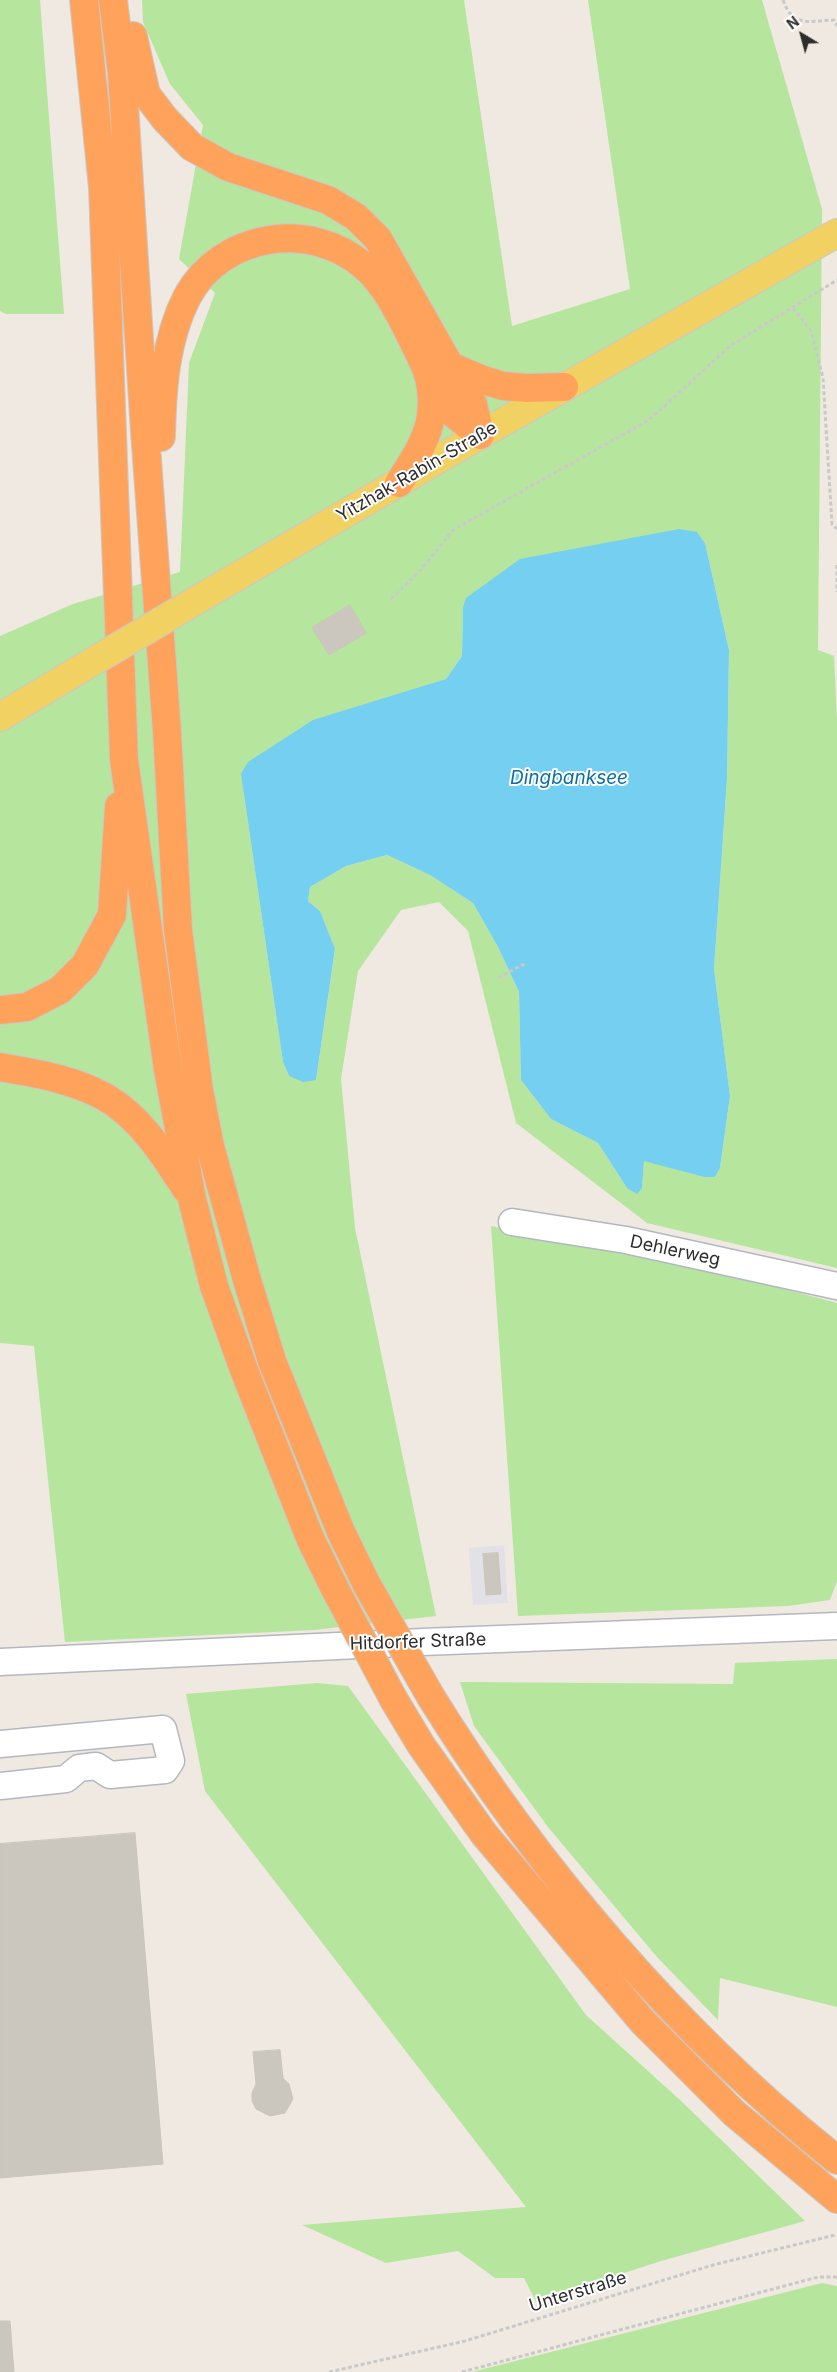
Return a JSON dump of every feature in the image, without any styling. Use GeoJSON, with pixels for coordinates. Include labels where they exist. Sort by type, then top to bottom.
{"type":"FeatureCollection","features":[{"type":"Feature","properties":{"kind":"highway"},"geometry":{"type":"LineString","coordinates":[[84,0],[103,188],[124,760],[168,1070],[192,1199],[214,1286],[244,1370],[310,1538],[394,1700],[421,1746],[484,1834],[643,2022],[734,2113],[837,2199]]}},
{"type":"Feature","properties":{"kind":"highway"},"geometry":{"type":"LineString","coordinates":[[113,0],[122,73],[167,732],[178,930],[199,1090],[210,1146],[247,1280],[272,1361],[341,1532],[368,1585],[431,1696],[472,1763],[508,1815],[615,1945],[718,2056],[837,2160]]}},
{"type":"Feature","properties":{"kind":"highway"},"geometry":{"type":"LineString","coordinates":[[125,0],[146,94],[165,119],[192,147],[228,167],[328,200],[356,217],[378,240],[440,371],[426,434],[414,459],[399,483]]}},
{"type":"Feature","properties":{"kind":"highway"},"geometry":{"type":"LineString","coordinates":[[150,487],[161,444],[162,392],[173,332],[187,297],[206,270],[226,256],[250,244],[275,238],[310,239],[322,242],[350,255],[366,268],[440,371],[473,404],[480,435]]}},
{"type":"Feature","properties":{"kind":"highway"},"geometry":{"type":"LineString","coordinates":[[440,371],[503,386],[527,388],[564,387]]}},
{"type":"Feature","properties":{"kind":"highway"},"geometry":{"type":"LineString","coordinates":[[0,1010],[27,1006],[60,990],[86,965],[112,915],[124,760]]}},
{"type":"Feature","properties":{"kind":"highway"},"geometry":{"type":"LineString","coordinates":[[0,1067],[39,1074],[103,1096],[128,1114],[146,1134],[172,1167],[192,1199]]}},
{"type":"Feature","properties":{"kind":"main road","name":"Yitzhak-Rabin-Straße"},"geometry":{"type":"LineString","coordinates":[[0,717],[480,435],[837,233]]}},
{"type":"Feature","properties":{"kind":"street","name":"Dehlerweg"},"geometry":{"type":"LineString","coordinates":[[512,1222],[626,1240],[837,1286]]}},
{"type":"Feature","properties":{"kind":"street","name":"Hitdorfer Straße"},"geometry":{"type":"LineString","coordinates":[[0,1662],[403,1642],[837,1626]]}},
{"type":"Feature","properties":{"kind":"street"},"geometry":{"type":"LineString","coordinates":[[0,1744],[163,1729],[171,1762],[165,1770],[110,1775],[96,1766],[79,1768],[66,1779],[0,1786]]}},
{"type":"Feature","properties":{"kind":"path"},"geometry":{"type":"LineString","coordinates":[[783,0],[788,14],[798,21],[834,20],[837,26]]}},
{"type":"Feature","properties":{"kind":"path"},"geometry":{"type":"LineString","coordinates":[[391,599],[421,570],[453,530],[648,420],[730,346],[837,280]]}},
{"type":"Feature","properties":{"kind":"path"},"geometry":{"type":"LineString","coordinates":[[793,308],[811,331],[823,378],[832,524],[837,529]]}},
{"type":"Feature","properties":{"kind":"path"},"geometry":{"type":"LineString","coordinates":[[837,566],[837,592]]}},
{"type":"Feature","properties":{"kind":"path"},"geometry":{"type":"LineString","coordinates":[[498,978],[526,963]]}},
{"type":"Feature","properties":{"kind":"path","name":"Unterstraße"},"geometry":{"type":"LineString","coordinates":[[329,2372],[465,2341],[713,2264],[835,2235]]}},
{"type":"Feature","properties":{"kind":"path"},"geometry":{"type":"LineString","coordinates":[[462,2372],[818,2277],[837,2277]]}},
{"type":"Feature","properties":{"kind":"shaded area"},"geometry":{"type":"Polygon","coordinates":[[[504,1545],[508,1603],[473,1605],[469,1548],[504,1545]]]}},
{"type":"Feature","properties":{"kind":"green space"},"geometry":{"type":"Polygon","coordinates":[[[0,0],[40,0],[64,314],[6,314],[0,311],[0,0]]]}},
{"type":"Feature","properties":{"kind":"green space"},"geometry":{"type":"Polygon","coordinates":[[[142,0],[464,0],[512,326],[630,289],[588,0],[762,0],[822,209],[818,650],[834,656],[837,720],[837,1268],[647,1223],[516,1123],[468,931],[439,902],[401,910],[358,971],[341,1079],[355,1228],[436,1616],[314,1630],[65,1642],[34,1346],[0,1343],[0,636],[73,604],[180,572],[189,363],[215,293],[179,259],[203,125],[170,84],[143,22],[142,0]],[[697,532],[463,607],[462,656],[446,679],[404,693],[244,794],[283,1062],[289,1076],[316,1080],[335,950],[320,911],[308,901],[310,887],[346,866],[387,855],[430,875],[473,903],[498,947],[519,992],[521,1080],[551,1119],[598,1143],[627,1188],[642,1188],[644,1160],[704,1177],[715,1177],[720,1168],[730,1096],[714,969],[727,779],[729,650],[705,543],[697,532]]]}},
{"type":"Feature","properties":{"kind":"green space"},"geometry":{"type":"Polygon","coordinates":[[[491,1226],[758,1282],[837,1303],[837,1581],[830,1600],[788,1606],[518,1616],[491,1226]]]}},
{"type":"Feature","properties":{"kind":"green space"},"geometry":{"type":"Polygon","coordinates":[[[837,1659],[837,2007],[720,1978],[718,2020],[657,1957],[548,1827],[474,1726],[460,1682],[733,1684],[735,1663],[837,1659]]]}},
{"type":"Feature","properties":{"kind":"green space"},"geometry":{"type":"Polygon","coordinates":[[[317,1683],[348,1686],[586,2015],[680,2100],[805,2221],[661,2261],[536,2302],[524,2278],[495,2278],[458,2251],[386,2263],[302,2225],[526,2207],[205,1791],[186,1694],[317,1683]]]}},
{"type":"Feature","properties":{"kind":"green space"},"geometry":{"type":"Polygon","coordinates":[[[822,2283],[837,2286],[837,2372],[472,2372],[822,2283]]]}},
{"type":"Feature","properties":{"kind":"water","name":"Dingbanksee"},"geometry":{"type":"Polygon","coordinates":[[[679,529],[697,532],[705,543],[729,650],[727,779],[714,969],[730,1096],[720,1168],[715,1177],[704,1177],[644,1161],[642,1188],[637,1194],[627,1188],[598,1143],[551,1119],[521,1080],[519,992],[498,947],[473,903],[430,875],[387,855],[346,866],[310,887],[308,901],[320,911],[335,949],[316,1080],[303,1082],[289,1076],[283,1062],[241,774],[248,762],[313,720],[446,679],[462,656],[463,607],[466,598],[520,559],[679,529]]]}},
{"type":"Feature","properties":{"kind":"building"},"geometry":{"type":"Polygon","coordinates":[[[350,605],[366,633],[329,655],[312,628],[350,605]]]}},
{"type":"Feature","properties":{"kind":"building"},"geometry":{"type":"Polygon","coordinates":[[[498,1553],[501,1594],[486,1595],[483,1554],[498,1553]]]}},
{"type":"Feature","properties":{"kind":"building"},"geometry":{"type":"Polygon","coordinates":[[[135,1833],[163,2164],[0,2178],[0,1844],[135,1833]]]}},
{"type":"Feature","properties":{"kind":"building"},"geometry":{"type":"Polygon","coordinates":[[[280,2050],[283,2078],[289,2084],[293,2099],[285,2113],[270,2116],[256,2109],[252,2101],[252,2093],[256,2084],[253,2052],[280,2050]]]}},
{"type":"Feature","properties":{"kind":"building"},"geometry":{"type":"Polygon","coordinates":[[[0,2321],[10,2321],[14,2372],[0,2372],[0,2321]]]}}]}
